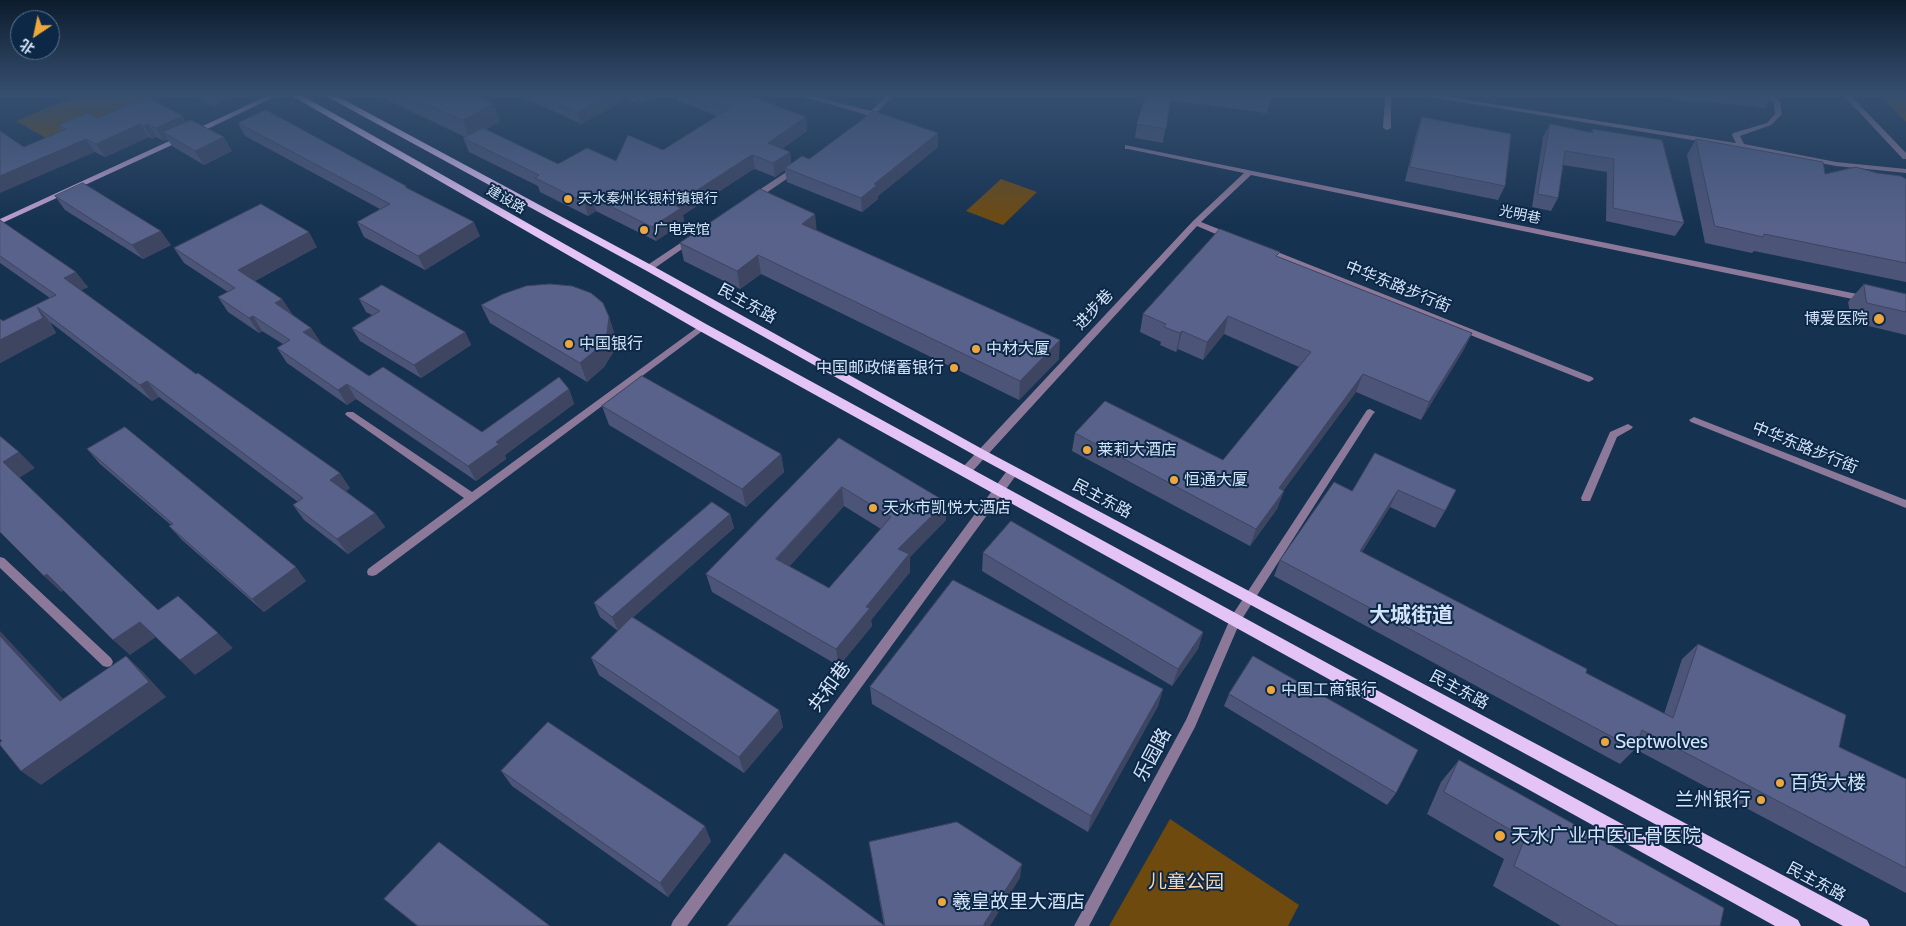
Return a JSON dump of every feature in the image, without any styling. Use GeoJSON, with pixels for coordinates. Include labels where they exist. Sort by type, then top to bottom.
{"type":"FeatureCollection","features":[{"type":"Feature","properties":{"kind":"main road"},"geometry":{"type":"LineString","coordinates":[[0,222],[179,139]]}},
{"type":"Feature","properties":{"kind":"main road","name":"建设路"},"geometry":{"type":"LineString","coordinates":[[372,139],[702,327]]}},
{"type":"Feature","properties":{"kind":"main road","name":"民主东路"},"geometry":{"type":"LineString","coordinates":[[410,139],[648,268],[1013,471],[1861,926]]}},
{"type":"Feature","properties":{"kind":"main road"},"geometry":{"type":"LineString","coordinates":[[702,327],[1792,926]]}},
{"type":"Feature","properties":{"kind":"street"},"geometry":{"type":"LineString","coordinates":[[1699,139],[1836,164],[1906,171]]}},
{"type":"Feature","properties":{"kind":"street"},"geometry":{"type":"LineString","coordinates":[[1738,139],[1742,146]]}},
{"type":"Feature","properties":{"kind":"street"},"geometry":{"type":"LineString","coordinates":[[1889,139],[1906,157]]}},
{"type":"Feature","properties":{"kind":"street","name":"光明巷"},"geometry":{"type":"LineString","coordinates":[[1128,147],[1877,301]]}},
{"type":"Feature","properties":{"kind":"street"},"geometry":{"type":"LineString","coordinates":[[746,203],[803,164]]}},
{"type":"Feature","properties":{"kind":"street","name":"进步巷"},"geometry":{"type":"LineString","coordinates":[[965,472],[980,453],[1196,223],[1249,172]]}},
{"type":"Feature","properties":{"kind":"street"},"geometry":{"type":"LineString","coordinates":[[1196,223],[1233,238]]}},
{"type":"Feature","properties":{"kind":"street"},"geometry":{"type":"LineString","coordinates":[[648,268],[697,236]]}},
{"type":"Feature","properties":{"kind":"street","name":"中华东路步行街"},"geometry":{"type":"LineString","coordinates":[[1260,248],[1590,378]]}},
{"type":"Feature","properties":{"kind":"street"},"geometry":{"type":"LineString","coordinates":[[372,572],[702,327]]}},
{"type":"Feature","properties":{"kind":"street","name":"乐园路"},"geometry":{"type":"LineString","coordinates":[[1081,926],[1191,723],[1235,620],[1370,412]]}},
{"type":"Feature","properties":{"kind":"street"},"geometry":{"type":"LineString","coordinates":[[350,414],[472,498]]}},
{"type":"Feature","properties":{"kind":"street","name":"中华东路步行街"},"geometry":{"type":"LineString","coordinates":[[1694,420],[1906,504]]}},
{"type":"Feature","properties":{"kind":"street"},"geometry":{"type":"LineString","coordinates":[[1586,498],[1613,435],[1628,427]]}},
{"type":"Feature","properties":{"kind":"street","name":"共和巷"},"geometry":{"type":"LineString","coordinates":[[678,926],[1013,471]]}},
{"type":"Feature","properties":{"kind":"street"},"geometry":{"type":"LineString","coordinates":[[0,561],[107,662]]}},
{"type":"Feature","properties":{"kind":"green space"},"geometry":{"type":"Polygon","coordinates":[[[1001,179],[1037,192],[1003,225],[966,211],[1001,179]]]}},
{"type":"Feature","properties":{"kind":"green space","name":"儿童公园"},"geometry":{"type":"Polygon","coordinates":[[[1170,819],[1299,905],[1288,926],[1109,926],[1170,819]]]}},
{"type":"Feature","properties":{"kind":"building"},"geometry":{"type":"Polygon","coordinates":[[[0,139],[12,139],[24,147],[42,139],[86,139],[0,176],[0,139]]]}},
{"type":"Feature","properties":{"kind":"building"},"geometry":{"type":"Polygon","coordinates":[[[86,139],[107,139],[96,144],[86,139]]]}},
{"type":"Feature","properties":{"kind":"building"},"geometry":{"type":"Polygon","coordinates":[[[175,139],[219,139],[195,151],[175,139]]]}},
{"type":"Feature","properties":{"kind":"building"},"geometry":{"type":"Polygon","coordinates":[[[268,139],[320,139],[405,187],[474,222],[418,256],[357,222],[390,204],[268,139]]]}},
{"type":"Feature","properties":{"kind":"building"},"geometry":{"type":"Polygon","coordinates":[[[465,139],[506,139],[558,164],[587,148],[616,161],[626,139],[638,139],[663,150],[680,139],[774,139],[768,143],[790,152],[773,163],[753,155],[750,156],[674,205],[681,208],[652,227],[592,197],[584,202],[535,178],[539,175],[465,139]]]}},
{"type":"Feature","properties":{"kind":"building"},"geometry":{"type":"Polygon","coordinates":[[[836,139],[930,139],[874,184],[877,185],[861,198],[785,168],[802,156],[809,159],[836,139]]]}},
{"type":"Feature","properties":{"kind":"building"},"geometry":{"type":"Polygon","coordinates":[[[1417,139],[1510,139],[1505,186],[1410,167],[1417,139]]]}},
{"type":"Feature","properties":{"kind":"building"},"geometry":{"type":"Polygon","coordinates":[[[1547,139],[1662,140],[1684,223],[1613,208],[1614,159],[1565,151],[1558,198],[1538,194],[1547,139]]]}},
{"type":"Feature","properties":{"kind":"building"},"geometry":{"type":"Polygon","coordinates":[[[1696,139],[1823,162],[1825,174],[1856,167],[1877,173],[1901,176],[1906,179],[1906,263],[1764,234],[1763,237],[1715,226],[1696,139]]]}},
{"type":"Feature","properties":{"kind":"building"},"geometry":{"type":"Polygon","coordinates":[[[83,183],[161,231],[132,245],[55,196],[83,183]]]}},
{"type":"Feature","properties":{"kind":"building"},"geometry":{"type":"Polygon","coordinates":[[[760,189],[815,214],[802,224],[1060,340],[1020,381],[758,255],[737,271],[680,243],[760,189]]]}},
{"type":"Feature","properties":{"kind":"building"},"geometry":{"type":"Polygon","coordinates":[[[261,204],[309,232],[238,270],[282,299],[275,303],[311,328],[303,332],[369,376],[383,367],[482,432],[559,377],[569,389],[496,442],[499,444],[468,466],[347,384],[338,390],[277,348],[290,340],[253,316],[249,318],[218,297],[235,288],[174,248],[261,204]]]}},
{"type":"Feature","properties":{"kind":"building"},"geometry":{"type":"Polygon","coordinates":[[[0,220],[76,272],[64,278],[196,374],[198,373],[340,473],[330,480],[375,513],[337,539],[293,505],[303,498],[147,381],[140,385],[37,307],[43,318],[0,340],[0,319],[3,321],[56,295],[0,256],[0,220]]]}},
{"type":"Feature","properties":{"kind":"building"},"geometry":{"type":"Polygon","coordinates":[[[1220,229],[1280,252],[1276,256],[1472,333],[1429,402],[1363,374],[1279,488],[1284,491],[1256,529],[1075,433],[1105,401],[1223,460],[1311,352],[1228,316],[1207,342],[1182,331],[1180,333],[1164,327],[1166,324],[1143,314],[1220,229]]]}},
{"type":"Feature","properties":{"kind":"building","name":"中国银行"},"geometry":{"type":"Polygon","coordinates":[[[550,284],[572,286],[591,293],[603,303],[609,317],[607,333],[597,349],[580,363],[481,305],[503,294],[526,286],[550,284]]]}},
{"type":"Feature","properties":{"kind":"building"},"geometry":{"type":"Polygon","coordinates":[[[1864,284],[1906,294],[1906,312],[1867,303],[1864,284]]]}},
{"type":"Feature","properties":{"kind":"building"},"geometry":{"type":"Polygon","coordinates":[[[382,285],[465,332],[414,365],[352,328],[380,311],[359,299],[382,285]]]}},
{"type":"Feature","properties":{"kind":"building"},"geometry":{"type":"Polygon","coordinates":[[[642,376],[781,454],[742,489],[602,406],[642,376]]]}},
{"type":"Feature","properties":{"kind":"building"},"geometry":{"type":"Polygon","coordinates":[[[125,427],[296,567],[252,599],[169,526],[173,524],[87,449],[125,427]]]}},
{"type":"Feature","properties":{"kind":"building"},"geometry":{"type":"Polygon","coordinates":[[[0,436],[19,452],[3,462],[158,610],[178,596],[218,633],[180,660],[140,622],[113,640],[47,574],[44,576],[0,532],[0,436]]]}},
{"type":"Feature","properties":{"kind":"building"},"geometry":{"type":"Polygon","coordinates":[[[839,438],[946,502],[898,549],[909,554],[866,607],[870,608],[836,649],[706,574],[839,438]],[[842,487],[776,559],[829,588],[891,517],[842,487]]]}},
{"type":"Feature","properties":{"kind":"building"},"geometry":{"type":"Polygon","coordinates":[[[1375,453],[1456,490],[1445,511],[1398,490],[1360,551],[1587,669],[1586,673],[1673,718],[1698,644],[1846,715],[1839,747],[1906,779],[1906,868],[1642,730],[1635,749],[1280,560],[1334,482],[1352,491],[1375,453]]]}},
{"type":"Feature","properties":{"kind":"building"},"geometry":{"type":"Polygon","coordinates":[[[712,502],[730,514],[612,617],[594,603],[712,502]]]}},
{"type":"Feature","properties":{"kind":"building"},"geometry":{"type":"Polygon","coordinates":[[[1011,521],[1203,632],[1178,669],[983,553],[1011,521]]]}},
{"type":"Feature","properties":{"kind":"building"},"geometry":{"type":"Polygon","coordinates":[[[953,580],[1163,689],[1091,816],[870,687],[953,580]]]}},
{"type":"Feature","properties":{"kind":"building"},"geometry":{"type":"Polygon","coordinates":[[[632,617],[779,710],[739,757],[591,658],[632,617]]]}},
{"type":"Feature","properties":{"kind":"building"},"geometry":{"type":"Polygon","coordinates":[[[0,636],[60,701],[126,656],[149,682],[21,771],[0,745],[2,741],[0,739],[0,636]]]}},
{"type":"Feature","properties":{"kind":"building"},"geometry":{"type":"Polygon","coordinates":[[[1253,656],[1418,750],[1396,793],[1229,694],[1253,656]]]}},
{"type":"Feature","properties":{"kind":"building"},"geometry":{"type":"Polygon","coordinates":[[[548,722],[705,826],[660,883],[501,771],[548,722]]]}},
{"type":"Feature","properties":{"kind":"building"},"geometry":{"type":"Polygon","coordinates":[[[1459,760],[1724,908],[1720,926],[1618,926],[1514,866],[1525,838],[1444,792],[1459,760]]]}},
{"type":"Feature","properties":{"kind":"building","name":"羲皇故里大酒店"},"geometry":{"type":"Polygon","coordinates":[[[957,822],[1022,864],[984,926],[885,926],[869,842],[957,822]]]}},
{"type":"Feature","properties":{"kind":"building"},"geometry":{"type":"Polygon","coordinates":[[[439,842],[550,926],[418,926],[384,899],[439,842]]]}},
{"type":"Feature","properties":{"kind":"building"},"geometry":{"type":"Polygon","coordinates":[[[785,853],[885,926],[727,926],[785,853]]]}},
{"type":"Feature","properties":{"kind":"place","name":"天水秦州长银村镇银行"},"geometry":{"type":"Point","coordinates":[568,199]}},
{"type":"Feature","properties":{"kind":"place","name":"广电宾馆"},"geometry":{"type":"Point","coordinates":[644,230]}},
{"type":"Feature","properties":{"kind":"place","name":"博爱医院"},"geometry":{"type":"Point","coordinates":[1879,319]}},
{"type":"Feature","properties":{"kind":"place","name":"中国银行"},"geometry":{"type":"Point","coordinates":[569,344]}},
{"type":"Feature","properties":{"kind":"place","name":"中材大厦"},"geometry":{"type":"Point","coordinates":[976,349]}},
{"type":"Feature","properties":{"kind":"place","name":"中国邮政储蓄银行"},"geometry":{"type":"Point","coordinates":[954,368]}},
{"type":"Feature","properties":{"kind":"place","name":"莱莉大酒店"},"geometry":{"type":"Point","coordinates":[1087,450]}},
{"type":"Feature","properties":{"kind":"place","name":"恒通大厦"},"geometry":{"type":"Point","coordinates":[1174,480]}},
{"type":"Feature","properties":{"kind":"place","name":"天水市凯悦大酒店"},"geometry":{"type":"Point","coordinates":[873,508]}},
{"type":"Feature","properties":{"kind":"place","name":"中国工商银行"},"geometry":{"type":"Point","coordinates":[1271,690]}},
{"type":"Feature","properties":{"kind":"place","name":"Septwolves"},"geometry":{"type":"Point","coordinates":[1605,742]}},
{"type":"Feature","properties":{"kind":"place","name":"百货大楼"},"geometry":{"type":"Point","coordinates":[1780,783]}},
{"type":"Feature","properties":{"kind":"place","name":"兰州银行"},"geometry":{"type":"Point","coordinates":[1761,800]}},
{"type":"Feature","properties":{"kind":"place","name":"天水广业中医正骨医院"},"geometry":{"type":"Point","coordinates":[1500,836]}},
{"type":"Feature","properties":{"kind":"place","name":"羲皇故里大酒店"},"geometry":{"type":"Point","coordinates":[942,902]}},
{"type":"Feature","properties":{"kind":"district","name":"大城街道"},"geometry":{"type":"Point","coordinates":[1411,616]}}]}
